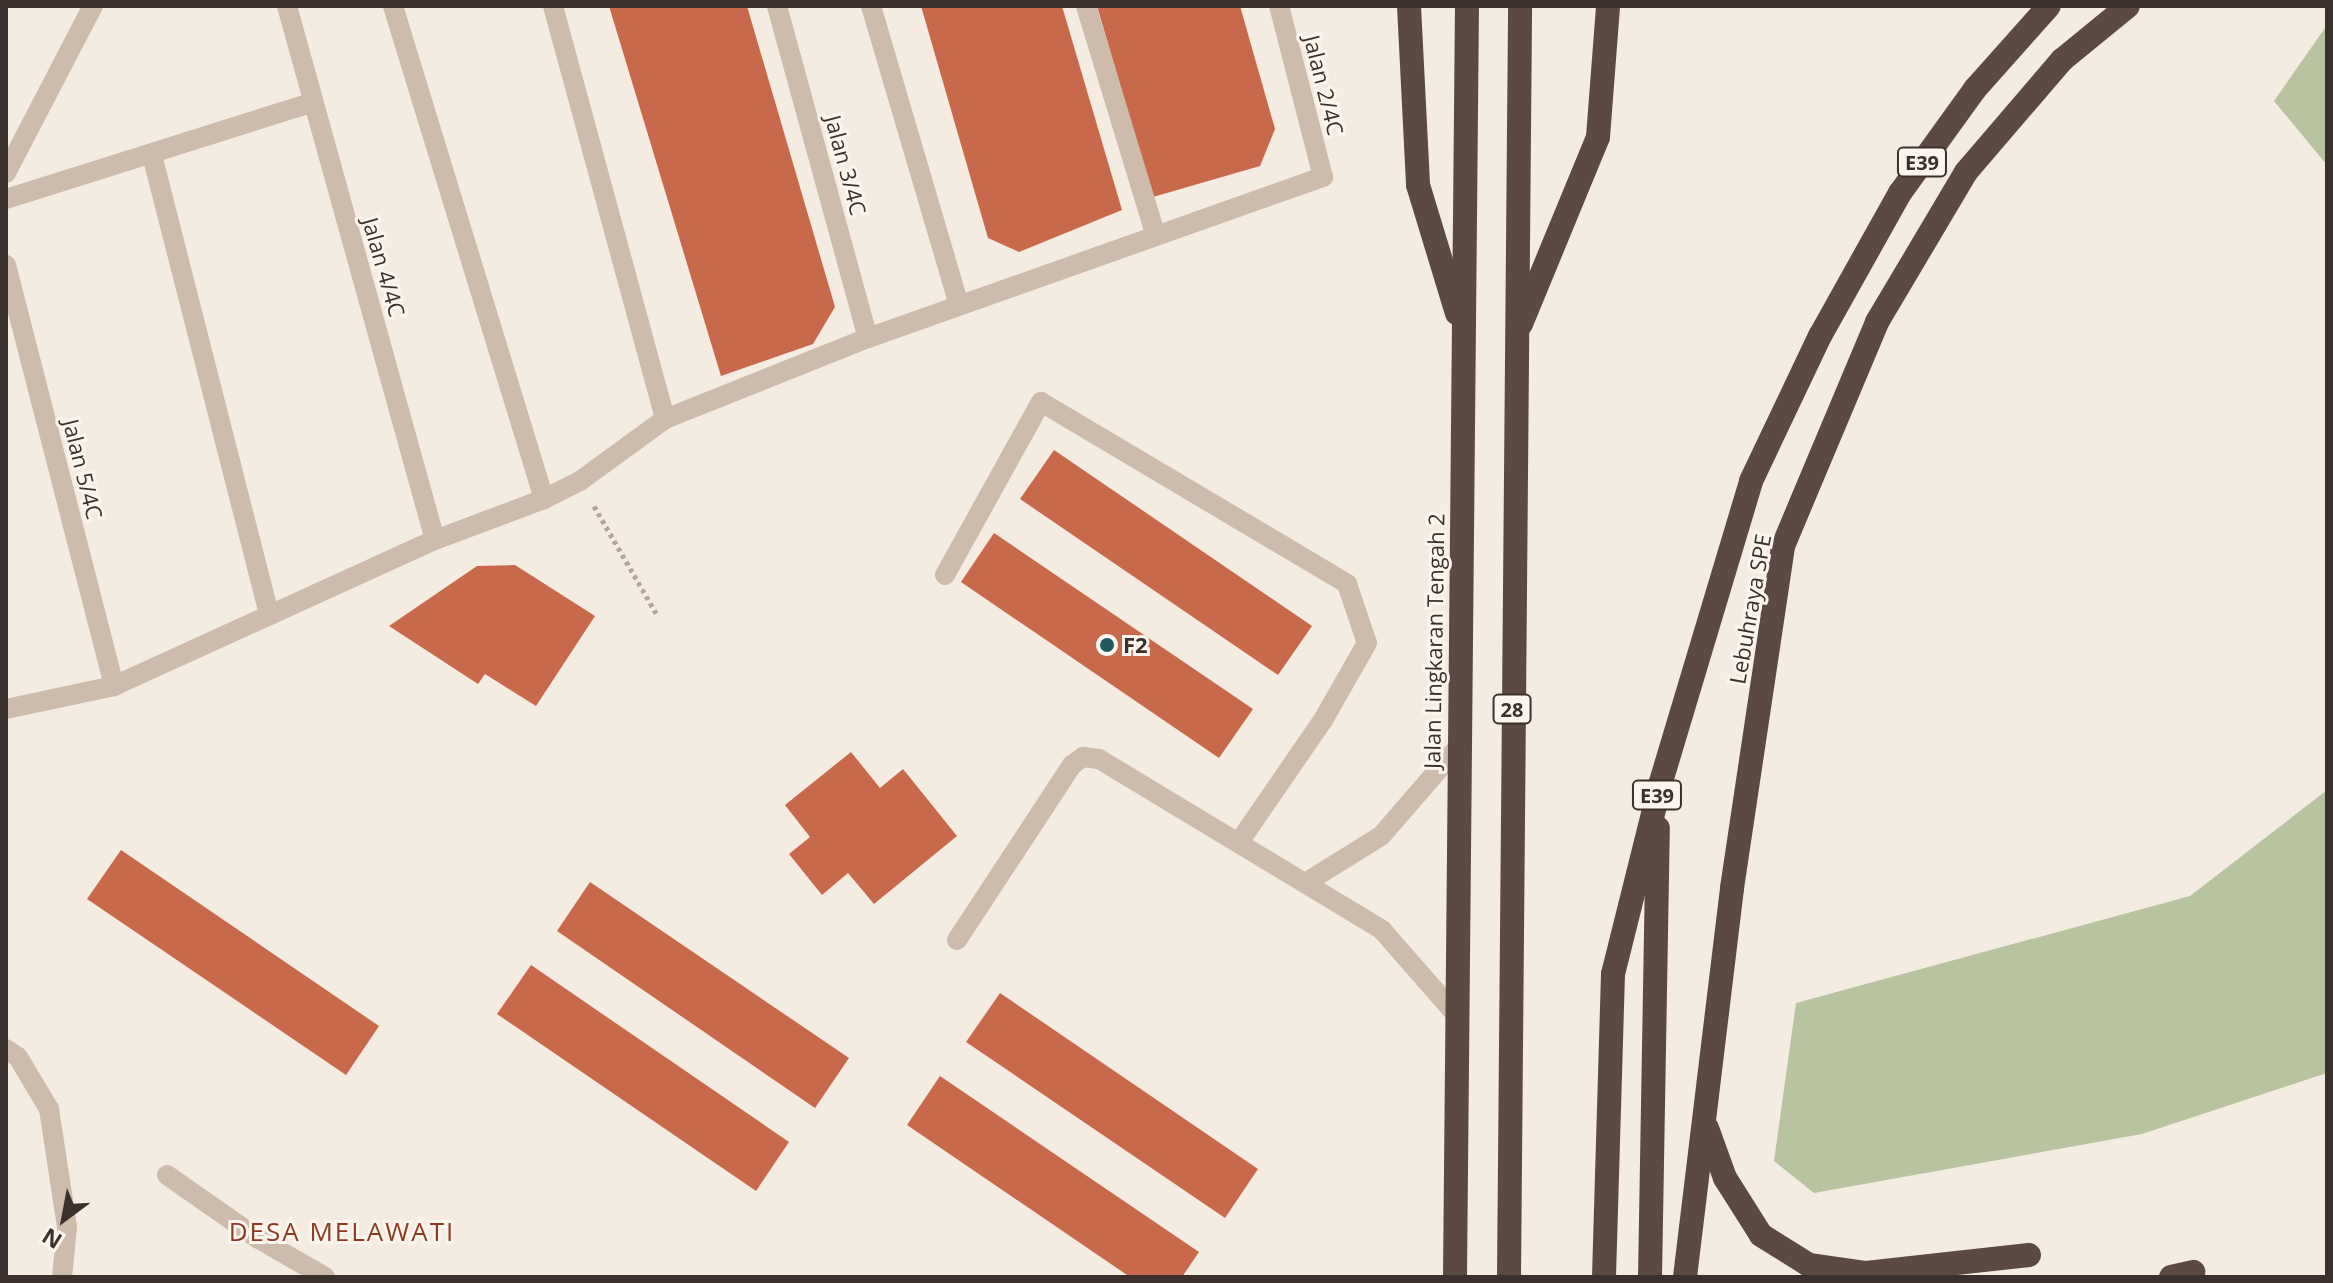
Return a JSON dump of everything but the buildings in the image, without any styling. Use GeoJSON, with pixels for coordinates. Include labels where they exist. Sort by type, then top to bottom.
{"type":"FeatureCollection","features":[{"type":"Feature","properties":{"kind":"highway"},"geometry":{"type":"LineString","coordinates":[[1409,6],[1418,185],[1464,334]]}},
{"type":"Feature","properties":{"kind":"highway","name":"Jalan Lingkaran Tengah 2"},"geometry":{"type":"LineString","coordinates":[[1455,1277],[1453,1011],[1467,6]]}},
{"type":"Feature","properties":{"kind":"highway","name":"28"},"geometry":{"type":"LineString","coordinates":[[1509,1277],[1520,6]]}},
{"type":"Feature","properties":{"kind":"highway"},"geometry":{"type":"LineString","coordinates":[[1517,335],[1598,137],[1608,6]]}},
{"type":"Feature","properties":{"kind":"highway","name":"Lebuhraya SPE"},"geometry":{"type":"LineString","coordinates":[[1604,1277],[1613,974],[1660,785],[1751,481],[1820,336],[1900,193],[1975,89],[2049,6]]}},
{"type":"Feature","properties":{"kind":"highway","name":"Lebuhraya SPE"},"geometry":{"type":"LineString","coordinates":[[1685,1277],[1706,1126],[1732,888],[1783,546],[1877,322],[1966,172],[2062,60],[2128,6]]}},
{"type":"Feature","properties":{"kind":"highway"},"geometry":{"type":"LineString","coordinates":[[1650,1277],[1652,958],[1660,785]]}},
{"type":"Feature","properties":{"kind":"highway"},"geometry":{"type":"LineString","coordinates":[[1706,1126],[1725,1178],[1761,1235],[1809,1265],[1866,1273],[2029,1255]]}},
{"type":"Feature","properties":{"kind":"street"},"geometry":{"type":"LineString","coordinates":[[6,173],[93,6]]}},
{"type":"Feature","properties":{"kind":"street","name":"Jalan 4/4C"},"geometry":{"type":"LineString","coordinates":[[287,6],[435,540]]}},
{"type":"Feature","properties":{"kind":"street"},"geometry":{"type":"LineString","coordinates":[[393,6],[544,499]]}},
{"type":"Feature","properties":{"kind":"street"},"geometry":{"type":"LineString","coordinates":[[553,6],[665,419]]}},
{"type":"Feature","properties":{"kind":"street","name":"Jalan 3/4C"},"geometry":{"type":"LineString","coordinates":[[777,6],[868,338]]}},
{"type":"Feature","properties":{"kind":"street"},"geometry":{"type":"LineString","coordinates":[[871,6],[959,305]]}},
{"type":"Feature","properties":{"kind":"street"},"geometry":{"type":"LineString","coordinates":[[6,709],[114,686],[435,540],[544,499],[580,481],[665,419],[868,338],[1156,236],[1086,6]]}},
{"type":"Feature","properties":{"kind":"street","name":"Jalan 2/4C"},"geometry":{"type":"LineString","coordinates":[[1156,236],[1323,177],[1279,6]]}},
{"type":"Feature","properties":{"kind":"street"},"geometry":{"type":"LineString","coordinates":[[6,199],[313,102]]}},
{"type":"Feature","properties":{"kind":"street"},"geometry":{"type":"LineString","coordinates":[[152,155],[269,615]]}},
{"type":"Feature","properties":{"kind":"street","name":"Jalan 5/4C"},"geometry":{"type":"LineString","coordinates":[[6,265],[114,686]]}},
{"type":"Feature","properties":{"kind":"street"},"geometry":{"type":"LineString","coordinates":[[945,575],[1041,402],[1347,584],[1367,643],[1323,720],[1239,842]]}},
{"type":"Feature","properties":{"kind":"street"},"geometry":{"type":"LineString","coordinates":[[1307,882],[1381,836],[1459,746]]}},
{"type":"Feature","properties":{"kind":"street"},"geometry":{"type":"LineString","coordinates":[[957,940],[1072,765],[1083,757],[1099,759],[1382,930],[1453,1011]]}},
{"type":"Feature","properties":{"kind":"street"},"geometry":{"type":"LineString","coordinates":[[6,1049],[18,1057],[49,1109],[67,1227],[62,1277]]}},
{"type":"Feature","properties":{"kind":"street"},"geometry":{"type":"LineString","coordinates":[[167,1175],[257,1238],[325,1277]]}},
{"type":"Feature","properties":{"kind":"path"},"geometry":{"type":"LineString","coordinates":[[580,481],[656,613]]}},
{"type":"Feature","properties":{"kind":"green space"},"geometry":{"type":"Polygon","coordinates":[[[2327,25],[2327,165],[2274,101],[2327,25]]]}},
{"type":"Feature","properties":{"kind":"green space"},"geometry":{"type":"Polygon","coordinates":[[[2327,790],[2327,1073],[2142,1134],[1814,1193],[1774,1161],[1796,1003],[2190,896],[2327,790]]]}},
{"type":"Feature","properties":{"kind":"place","name":"F2"},"geometry":{"type":"Point","coordinates":[1107,645]}},
{"type":"Feature","properties":{"kind":"district","name":"DESA MELAWATI"},"geometry":{"type":"Point","coordinates":[342,1232]}}]}
